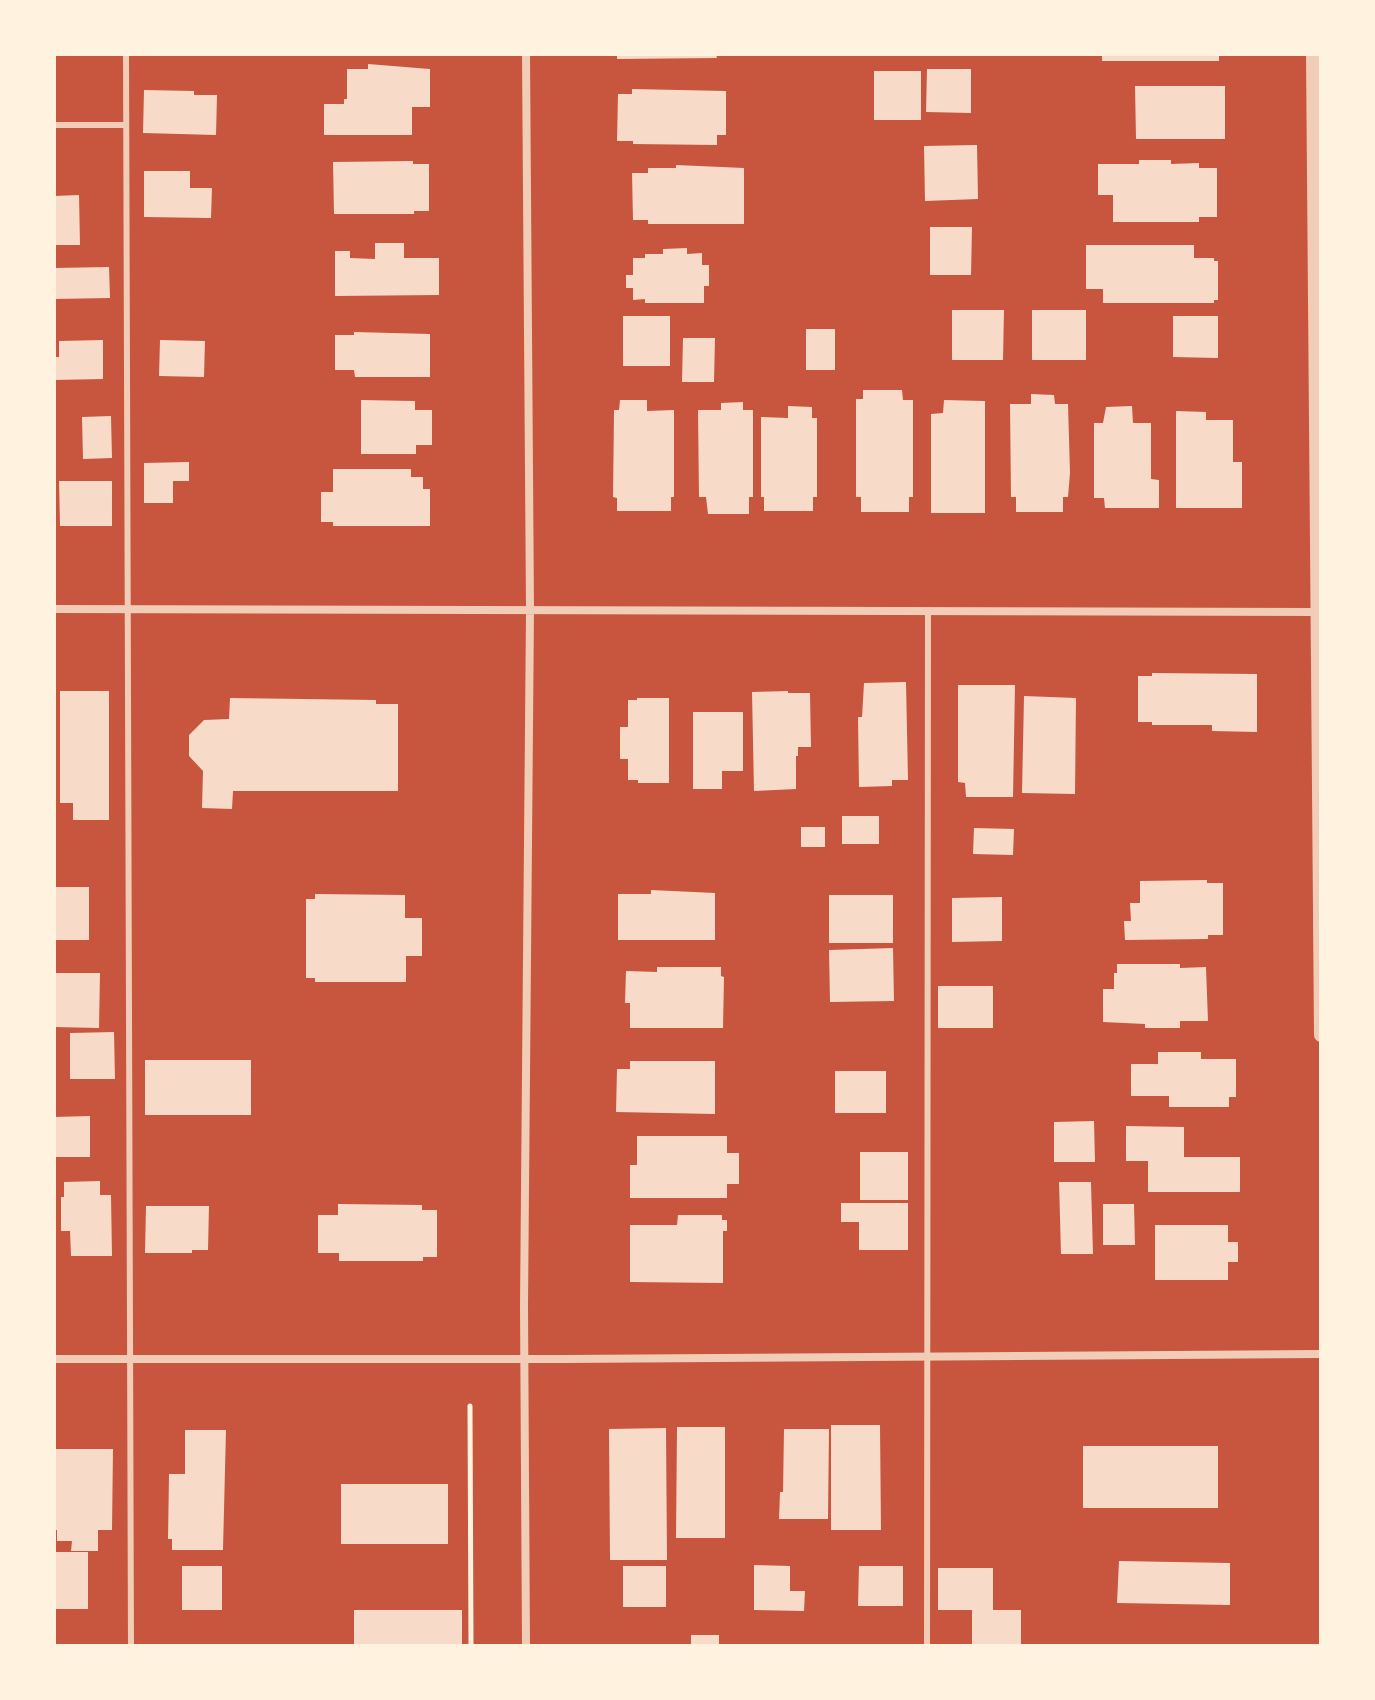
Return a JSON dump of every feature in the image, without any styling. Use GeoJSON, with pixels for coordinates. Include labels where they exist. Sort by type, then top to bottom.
{"type":"FeatureCollection","features":[{"type":"Feature","properties":{"kind":"street"},"geometry":{"type":"LineString","coordinates":[[526,54],[530,610],[524,1359],[526,1646]]}},
{"type":"Feature","properties":{"kind":"street"},"geometry":{"type":"LineString","coordinates":[[1313,54],[1321,1035]]}},
{"type":"Feature","properties":{"kind":"street"},"geometry":{"type":"LineString","coordinates":[[54,609],[1319,612]]}},
{"type":"Feature","properties":{"kind":"street"},"geometry":{"type":"LineString","coordinates":[[54,1359],[1321,1354]]}},
{"type":"Feature","properties":{"kind":"lane"},"geometry":{"type":"LineString","coordinates":[[126,54],[131,1646]]}},
{"type":"Feature","properties":{"kind":"lane"},"geometry":{"type":"LineString","coordinates":[[54,125],[126,125]]}},
{"type":"Feature","properties":{"kind":"lane"},"geometry":{"type":"LineString","coordinates":[[927,1646],[928,610]]}},
{"type":"Feature","properties":{"kind":"path"},"geometry":{"type":"LineString","coordinates":[[470,1406],[471,1646]]}},
{"type":"Feature","properties":{"kind":"building"},"geometry":{"type":"Polygon","coordinates":[[[617,54],[716,54],[717,58],[617,59],[617,54]]]}},
{"type":"Feature","properties":{"kind":"building"},"geometry":{"type":"Polygon","coordinates":[[[1102,54],[1219,54],[1219,61],[1102,61],[1102,54]]]}},
{"type":"Feature","properties":{"kind":"building"},"geometry":{"type":"Polygon","coordinates":[[[368,64],[430,69],[430,107],[412,107],[412,135],[324,135],[324,104],[344,104],[344,99],[347,99],[347,69],[368,69],[368,64]]]}},
{"type":"Feature","properties":{"kind":"building"},"geometry":{"type":"Polygon","coordinates":[[[927,69],[971,69],[971,113],[926,112],[927,69]]]}},
{"type":"Feature","properties":{"kind":"building"},"geometry":{"type":"Polygon","coordinates":[[[874,71],[921,71],[921,120],[874,120],[874,71]]]}},
{"type":"Feature","properties":{"kind":"building"},"geometry":{"type":"Polygon","coordinates":[[[1135,86],[1225,86],[1225,139],[1136,139],[1135,86]]]}},
{"type":"Feature","properties":{"kind":"building"},"geometry":{"type":"Polygon","coordinates":[[[632,89],[726,91],[726,135],[717,135],[717,145],[617,141],[618,94],[632,94],[632,89]]]}},
{"type":"Feature","properties":{"kind":"building"},"geometry":{"type":"Polygon","coordinates":[[[144,90],[194,91],[194,95],[217,95],[216,135],[143,133],[144,90]]]}},
{"type":"Feature","properties":{"kind":"building"},"geometry":{"type":"Polygon","coordinates":[[[977,145],[978,199],[925,201],[924,146],[977,145]]]}},
{"type":"Feature","properties":{"kind":"building"},"geometry":{"type":"Polygon","coordinates":[[[1139,160],[1171,160],[1171,164],[1199,163],[1199,168],[1217,168],[1217,217],[1199,217],[1199,222],[1113,222],[1113,195],[1098,195],[1098,164],[1139,164],[1139,160]]]}},
{"type":"Feature","properties":{"kind":"building"},"geometry":{"type":"Polygon","coordinates":[[[413,161],[413,164],[429,164],[429,211],[414,211],[414,214],[334,214],[333,162],[413,161]]]}},
{"type":"Feature","properties":{"kind":"building"},"geometry":{"type":"Polygon","coordinates":[[[676,165],[744,168],[744,224],[648,224],[648,220],[633,220],[632,173],[648,173],[648,168],[676,168],[676,165]]]}},
{"type":"Feature","properties":{"kind":"building"},"geometry":{"type":"Polygon","coordinates":[[[144,171],[190,171],[190,188],[212,188],[211,218],[144,217],[144,171]]]}},
{"type":"Feature","properties":{"kind":"building"},"geometry":{"type":"Polygon","coordinates":[[[79,195],[80,245],[54,245],[54,196],[79,195]]]}},
{"type":"Feature","properties":{"kind":"building"},"geometry":{"type":"Polygon","coordinates":[[[930,227],[972,227],[971,275],[930,275],[930,227]]]}},
{"type":"Feature","properties":{"kind":"building"},"geometry":{"type":"Polygon","coordinates":[[[375,243],[404,243],[404,258],[439,258],[439,295],[335,296],[335,251],[350,251],[350,258],[375,259],[375,243]]]}},
{"type":"Feature","properties":{"kind":"building"},"geometry":{"type":"Polygon","coordinates":[[[1086,245],[1194,245],[1194,258],[1214,258],[1218,261],[1218,300],[1214,303],[1103,303],[1103,289],[1086,289],[1086,245]]]}},
{"type":"Feature","properties":{"kind":"building"},"geometry":{"type":"Polygon","coordinates":[[[687,248],[687,254],[702,253],[702,265],[709,265],[709,286],[704,286],[704,303],[645,303],[645,299],[633,300],[633,288],[626,288],[626,275],[633,275],[633,258],[663,254],[663,249],[687,248]]]}},
{"type":"Feature","properties":{"kind":"building"},"geometry":{"type":"Polygon","coordinates":[[[109,267],[110,298],[54,299],[54,268],[109,267]]]}},
{"type":"Feature","properties":{"kind":"building"},"geometry":{"type":"Polygon","coordinates":[[[952,310],[1004,310],[1003,360],[952,360],[952,310]]]}},
{"type":"Feature","properties":{"kind":"building"},"geometry":{"type":"Polygon","coordinates":[[[1032,310],[1086,310],[1086,360],[1032,360],[1032,310]]]}},
{"type":"Feature","properties":{"kind":"building"},"geometry":{"type":"Polygon","coordinates":[[[623,316],[670,316],[670,366],[623,366],[623,316]]]}},
{"type":"Feature","properties":{"kind":"building"},"geometry":{"type":"Polygon","coordinates":[[[1173,316],[1218,316],[1218,358],[1173,357],[1173,316]]]}},
{"type":"Feature","properties":{"kind":"building"},"geometry":{"type":"Polygon","coordinates":[[[806,329],[835,329],[835,370],[806,370],[806,329]]]}},
{"type":"Feature","properties":{"kind":"building"},"geometry":{"type":"Polygon","coordinates":[[[354,332],[430,334],[430,377],[355,377],[354,370],[335,370],[335,335],[354,335],[354,332]]]}},
{"type":"Feature","properties":{"kind":"building"},"geometry":{"type":"Polygon","coordinates":[[[683,338],[715,338],[714,382],[682,382],[683,338]]]}},
{"type":"Feature","properties":{"kind":"building"},"geometry":{"type":"Polygon","coordinates":[[[103,340],[103,379],[54,380],[54,357],[59,357],[59,341],[103,340]]]}},
{"type":"Feature","properties":{"kind":"building"},"geometry":{"type":"Polygon","coordinates":[[[160,340],[205,341],[204,377],[159,376],[160,340]]]}},
{"type":"Feature","properties":{"kind":"building"},"geometry":{"type":"Polygon","coordinates":[[[863,390],[902,390],[903,400],[913,400],[913,497],[909,497],[909,512],[861,512],[861,497],[856,497],[856,399],[863,399],[863,390]]]}},
{"type":"Feature","properties":{"kind":"building"},"geometry":{"type":"Polygon","coordinates":[[[1031,394],[1054,395],[1055,404],[1068,404],[1070,473],[1068,497],[1063,497],[1063,512],[1016,512],[1016,497],[1011,497],[1010,404],[1031,404],[1031,394]]]}},
{"type":"Feature","properties":{"kind":"building"},"geometry":{"type":"Polygon","coordinates":[[[361,400],[415,401],[415,410],[432,410],[432,445],[416,445],[416,454],[361,454],[361,400]]]}},
{"type":"Feature","properties":{"kind":"building"},"geometry":{"type":"Polygon","coordinates":[[[620,400],[647,400],[647,411],[674,410],[674,497],[671,497],[671,511],[617,511],[617,498],[613,497],[614,410],[619,410],[620,400]]]}},
{"type":"Feature","properties":{"kind":"building"},"geometry":{"type":"Polygon","coordinates":[[[944,400],[985,401],[985,513],[931,513],[931,414],[943,413],[944,400]]]}},
{"type":"Feature","properties":{"kind":"building"},"geometry":{"type":"Polygon","coordinates":[[[743,402],[743,410],[753,410],[753,497],[749,497],[749,514],[708,514],[706,497],[699,497],[698,410],[721,410],[721,403],[743,402]]]}},
{"type":"Feature","properties":{"kind":"building"},"geometry":{"type":"Polygon","coordinates":[[[788,406],[812,407],[812,418],[817,418],[817,497],[813,497],[813,511],[764,511],[764,497],[761,497],[761,417],[788,418],[788,406]]]}},
{"type":"Feature","properties":{"kind":"building"},"geometry":{"type":"Polygon","coordinates":[[[1132,406],[1133,423],[1151,423],[1151,479],[1159,480],[1159,508],[1105,508],[1104,498],[1094,498],[1094,423],[1103,423],[1106,407],[1132,406]]]}},
{"type":"Feature","properties":{"kind":"building"},"geometry":{"type":"Polygon","coordinates":[[[1176,411],[1206,412],[1206,420],[1233,420],[1233,462],[1242,462],[1242,508],[1176,508],[1176,411]]]}},
{"type":"Feature","properties":{"kind":"building"},"geometry":{"type":"Polygon","coordinates":[[[111,416],[112,458],[83,459],[82,417],[111,416]]]}},
{"type":"Feature","properties":{"kind":"building"},"geometry":{"type":"Polygon","coordinates":[[[189,462],[189,481],[173,481],[173,503],[144,503],[144,463],[189,462]]]}},
{"type":"Feature","properties":{"kind":"building"},"geometry":{"type":"Polygon","coordinates":[[[333,469],[411,469],[411,477],[423,477],[423,489],[430,489],[430,526],[333,526],[333,522],[321,522],[321,492],[333,492],[333,469]]]}},
{"type":"Feature","properties":{"kind":"building"},"geometry":{"type":"Polygon","coordinates":[[[59,481],[112,481],[112,526],[60,526],[59,481]]]}},
{"type":"Feature","properties":{"kind":"building"},"geometry":{"type":"Polygon","coordinates":[[[1152,673],[1257,674],[1257,732],[1212,731],[1212,725],[1152,725],[1152,722],[1138,722],[1138,676],[1152,676],[1152,673]]]}},
{"type":"Feature","properties":{"kind":"building"},"geometry":{"type":"Polygon","coordinates":[[[906,682],[908,780],[892,780],[892,786],[859,787],[858,717],[862,717],[864,683],[906,682]]]}},
{"type":"Feature","properties":{"kind":"building"},"geometry":{"type":"Polygon","coordinates":[[[958,685],[1015,685],[1013,797],[966,797],[965,783],[958,782],[958,685]]]}},
{"type":"Feature","properties":{"kind":"building"},"geometry":{"type":"Polygon","coordinates":[[[60,691],[109,691],[109,820],[73,820],[73,803],[60,803],[60,691]]]}},
{"type":"Feature","properties":{"kind":"building"},"geometry":{"type":"Polygon","coordinates":[[[752,692],[810,693],[811,747],[798,747],[796,789],[754,791],[752,692]]]}},
{"type":"Feature","properties":{"kind":"building"},"geometry":{"type":"Polygon","coordinates":[[[1024,696],[1076,698],[1075,794],[1022,793],[1024,696]]]}},
{"type":"Feature","properties":{"kind":"building"},"geometry":{"type":"Polygon","coordinates":[[[230,698],[376,700],[376,704],[398,704],[398,791],[233,791],[232,809],[202,808],[203,771],[189,756],[189,735],[204,720],[229,719],[230,698]]]}},
{"type":"Feature","properties":{"kind":"building"},"geometry":{"type":"Polygon","coordinates":[[[669,698],[669,783],[628,780],[628,759],[620,759],[620,727],[628,727],[628,700],[669,698]]]}},
{"type":"Feature","properties":{"kind":"building"},"geometry":{"type":"Polygon","coordinates":[[[693,712],[743,712],[743,771],[722,771],[722,789],[693,789],[693,712]]]}},
{"type":"Feature","properties":{"kind":"building"},"geometry":{"type":"Polygon","coordinates":[[[842,816],[879,816],[879,844],[842,844],[842,816]]]}},
{"type":"Feature","properties":{"kind":"building"},"geometry":{"type":"Polygon","coordinates":[[[801,827],[825,827],[825,847],[801,847],[801,827]]]}},
{"type":"Feature","properties":{"kind":"building"},"geometry":{"type":"Polygon","coordinates":[[[974,828],[1014,829],[1013,855],[973,854],[974,828]]]}},
{"type":"Feature","properties":{"kind":"building"},"geometry":{"type":"Polygon","coordinates":[[[1207,880],[1207,883],[1223,883],[1223,935],[1208,935],[1208,939],[1125,940],[1124,921],[1131,921],[1130,903],[1140,903],[1140,881],[1207,880]]]}},
{"type":"Feature","properties":{"kind":"building"},"geometry":{"type":"Polygon","coordinates":[[[54,887],[89,887],[89,940],[54,940],[54,887]]]}},
{"type":"Feature","properties":{"kind":"building"},"geometry":{"type":"Polygon","coordinates":[[[651,890],[715,893],[715,940],[618,940],[618,894],[651,894],[651,890]]]}},
{"type":"Feature","properties":{"kind":"building"},"geometry":{"type":"Polygon","coordinates":[[[315,894],[405,895],[405,918],[422,918],[422,956],[406,956],[406,982],[315,982],[315,978],[306,978],[306,899],[315,899],[315,894]]]}},
{"type":"Feature","properties":{"kind":"building"},"geometry":{"type":"Polygon","coordinates":[[[829,895],[893,895],[893,943],[829,943],[829,895]]]}},
{"type":"Feature","properties":{"kind":"building"},"geometry":{"type":"Polygon","coordinates":[[[1002,897],[1002,941],[952,942],[952,898],[1002,897]]]}},
{"type":"Feature","properties":{"kind":"building"},"geometry":{"type":"Polygon","coordinates":[[[893,948],[894,1001],[830,1002],[829,950],[893,948]]]}},
{"type":"Feature","properties":{"kind":"building"},"geometry":{"type":"Polygon","coordinates":[[[1117,964],[1206,967],[1208,1021],[1180,1021],[1180,1028],[1145,1028],[1145,1024],[1103,1022],[1103,989],[1114,989],[1117,964]]]}},
{"type":"Feature","properties":{"kind":"building"},"geometry":{"type":"Polygon","coordinates":[[[657,967],[721,967],[721,976],[724,977],[723,1028],[630,1028],[630,1003],[625,1003],[626,971],[657,972],[657,967]]]}},
{"type":"Feature","properties":{"kind":"building"},"geometry":{"type":"Polygon","coordinates":[[[54,973],[100,973],[99,1028],[54,1027],[54,973]]]}},
{"type":"Feature","properties":{"kind":"building"},"geometry":{"type":"Polygon","coordinates":[[[938,986],[993,986],[993,1028],[938,1028],[938,986]]]}},
{"type":"Feature","properties":{"kind":"building"},"geometry":{"type":"Polygon","coordinates":[[[114,1032],[115,1079],[70,1079],[70,1033],[114,1032]]]}},
{"type":"Feature","properties":{"kind":"building"},"geometry":{"type":"Polygon","coordinates":[[[1158,1052],[1201,1052],[1201,1059],[1236,1059],[1236,1097],[1229,1097],[1229,1107],[1169,1107],[1169,1096],[1131,1096],[1131,1064],[1158,1064],[1158,1052]]]}},
{"type":"Feature","properties":{"kind":"building"},"geometry":{"type":"Polygon","coordinates":[[[145,1060],[251,1060],[251,1115],[145,1115],[145,1060]]]}},
{"type":"Feature","properties":{"kind":"building"},"geometry":{"type":"Polygon","coordinates":[[[630,1061],[715,1061],[715,1114],[616,1112],[617,1069],[630,1069],[630,1061]]]}},
{"type":"Feature","properties":{"kind":"building"},"geometry":{"type":"Polygon","coordinates":[[[835,1071],[886,1071],[886,1113],[835,1113],[835,1071]]]}},
{"type":"Feature","properties":{"kind":"building"},"geometry":{"type":"Polygon","coordinates":[[[90,1116],[90,1157],[54,1157],[54,1117],[90,1116]]]}},
{"type":"Feature","properties":{"kind":"building"},"geometry":{"type":"Polygon","coordinates":[[[1094,1121],[1095,1162],[1054,1162],[1054,1122],[1094,1121]]]}},
{"type":"Feature","properties":{"kind":"building"},"geometry":{"type":"Polygon","coordinates":[[[1126,1126],[1184,1127],[1184,1157],[1240,1157],[1240,1192],[1148,1192],[1148,1161],[1126,1161],[1126,1126]]]}},
{"type":"Feature","properties":{"kind":"building"},"geometry":{"type":"Polygon","coordinates":[[[637,1136],[727,1136],[727,1153],[739,1153],[739,1184],[727,1184],[727,1198],[630,1198],[630,1165],[637,1165],[637,1136]]]}},
{"type":"Feature","properties":{"kind":"building"},"geometry":{"type":"Polygon","coordinates":[[[860,1152],[908,1152],[908,1200],[860,1200],[860,1152]]]}},
{"type":"Feature","properties":{"kind":"building"},"geometry":{"type":"Polygon","coordinates":[[[100,1181],[100,1195],[111,1195],[112,1256],[71,1256],[70,1231],[61,1231],[64,1182],[100,1181]]]}},
{"type":"Feature","properties":{"kind":"building"},"geometry":{"type":"Polygon","coordinates":[[[1059,1182],[1091,1182],[1093,1254],[1061,1254],[1059,1182]]]}},
{"type":"Feature","properties":{"kind":"building"},"geometry":{"type":"Polygon","coordinates":[[[841,1203],[908,1203],[908,1250],[859,1250],[859,1222],[841,1222],[841,1203]]]}},
{"type":"Feature","properties":{"kind":"building"},"geometry":{"type":"Polygon","coordinates":[[[338,1204],[422,1205],[422,1210],[437,1210],[437,1257],[423,1257],[423,1261],[339,1261],[339,1253],[318,1253],[318,1215],[338,1215],[338,1204]]]}},
{"type":"Feature","properties":{"kind":"building"},"geometry":{"type":"Polygon","coordinates":[[[1103,1204],[1134,1204],[1135,1245],[1103,1245],[1103,1204]]]}},
{"type":"Feature","properties":{"kind":"building"},"geometry":{"type":"Polygon","coordinates":[[[146,1206],[209,1206],[208,1250],[145,1253],[146,1206]]]}},
{"type":"Feature","properties":{"kind":"building"},"geometry":{"type":"Polygon","coordinates":[[[678,1215],[722,1215],[722,1220],[727,1220],[727,1231],[723,1231],[723,1283],[630,1282],[630,1225],[677,1225],[678,1215]]]}},
{"type":"Feature","properties":{"kind":"building"},"geometry":{"type":"Polygon","coordinates":[[[1155,1225],[1228,1225],[1228,1242],[1238,1242],[1238,1262],[1228,1262],[1228,1280],[1155,1280],[1155,1225]]]}},
{"type":"Feature","properties":{"kind":"building"},"geometry":{"type":"Polygon","coordinates":[[[831,1425],[880,1425],[881,1530],[831,1530],[831,1425]]]}},
{"type":"Feature","properties":{"kind":"building"},"geometry":{"type":"Polygon","coordinates":[[[677,1427],[725,1427],[725,1538],[676,1538],[677,1427]]]}},
{"type":"Feature","properties":{"kind":"building"},"geometry":{"type":"Polygon","coordinates":[[[666,1428],[667,1560],[610,1560],[609,1429],[666,1428]]]}},
{"type":"Feature","properties":{"kind":"building"},"geometry":{"type":"Polygon","coordinates":[[[784,1429],[829,1429],[828,1519],[779,1519],[780,1492],[783,1492],[784,1429]]]}},
{"type":"Feature","properties":{"kind":"building"},"geometry":{"type":"Polygon","coordinates":[[[185,1430],[226,1430],[223,1550],[172,1550],[172,1539],[168,1539],[169,1474],[185,1474],[185,1430]]]}},
{"type":"Feature","properties":{"kind":"building"},"geometry":{"type":"Polygon","coordinates":[[[1083,1446],[1218,1446],[1218,1508],[1083,1508],[1083,1446]]]}},
{"type":"Feature","properties":{"kind":"building"},"geometry":{"type":"Polygon","coordinates":[[[54,1449],[113,1449],[112,1530],[98,1530],[98,1551],[71,1551],[72,1541],[57,1541],[57,1530],[54,1530],[54,1449]]]}},
{"type":"Feature","properties":{"kind":"building"},"geometry":{"type":"Polygon","coordinates":[[[341,1484],[448,1484],[448,1544],[341,1544],[341,1484]]]}},
{"type":"Feature","properties":{"kind":"building"},"geometry":{"type":"Polygon","coordinates":[[[54,1552],[88,1552],[88,1609],[54,1609],[54,1552]]]}},
{"type":"Feature","properties":{"kind":"building"},"geometry":{"type":"Polygon","coordinates":[[[1119,1561],[1230,1563],[1230,1605],[1117,1603],[1119,1561]]]}},
{"type":"Feature","properties":{"kind":"building"},"geometry":{"type":"Polygon","coordinates":[[[754,1565],[790,1566],[790,1591],[805,1591],[804,1611],[754,1610],[754,1565]]]}},
{"type":"Feature","properties":{"kind":"building"},"geometry":{"type":"Polygon","coordinates":[[[182,1566],[222,1566],[222,1610],[182,1610],[182,1566]]]}},
{"type":"Feature","properties":{"kind":"building"},"geometry":{"type":"Polygon","coordinates":[[[623,1566],[666,1566],[666,1607],[623,1607],[623,1566]]]}},
{"type":"Feature","properties":{"kind":"building"},"geometry":{"type":"Polygon","coordinates":[[[859,1566],[903,1566],[903,1606],[858,1606],[859,1566]]]}},
{"type":"Feature","properties":{"kind":"building"},"geometry":{"type":"Polygon","coordinates":[[[938,1568],[993,1568],[993,1610],[1021,1610],[1021,1646],[972,1646],[972,1610],[938,1610],[938,1568]]]}},
{"type":"Feature","properties":{"kind":"building"},"geometry":{"type":"Polygon","coordinates":[[[354,1610],[462,1610],[462,1646],[354,1646],[354,1610]]]}},
{"type":"Feature","properties":{"kind":"building"},"geometry":{"type":"Polygon","coordinates":[[[691,1635],[719,1635],[719,1646],[691,1646],[691,1635]]]}}]}
